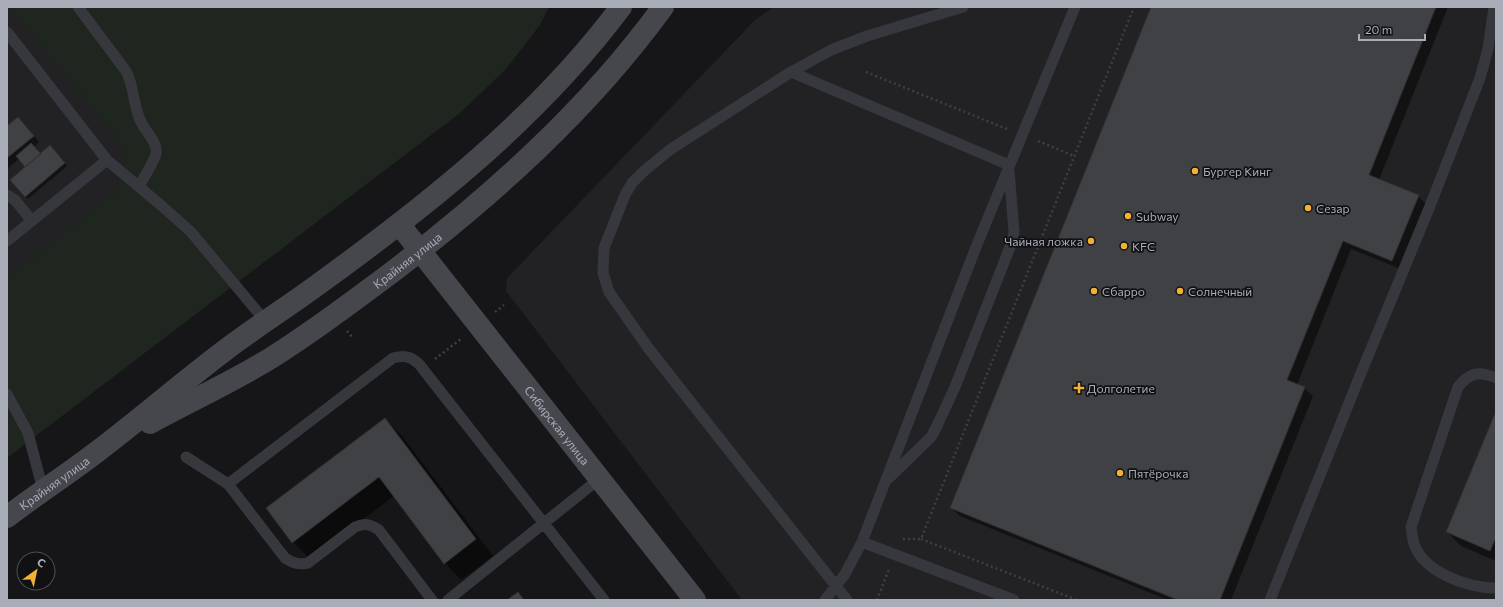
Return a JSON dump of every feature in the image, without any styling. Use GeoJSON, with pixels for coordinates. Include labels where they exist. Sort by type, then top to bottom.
{"type":"FeatureCollection","features":[{"type":"Feature","properties":{"kind":"main road"},"geometry":{"type":"LineString","coordinates":[[580,58],[608,7]]}},
{"type":"Feature","properties":{"kind":"main road","name":"Крайняя улица"},"geometry":{"type":"LineString","coordinates":[[7,517],[101,448],[225,350],[266,322],[399,224],[463,172],[506,133],[580,58],[621,7]]}},
{"type":"Feature","properties":{"kind":"main road","name":"Крайняя улица"},"geometry":{"type":"LineString","coordinates":[[101,448],[270,359],[336,315],[420,251],[463,216],[530,157],[602,82],[663,7]]}},
{"type":"Feature","properties":{"kind":"main road"},"geometry":{"type":"LineString","coordinates":[[602,82],[676,7]]}},
{"type":"Feature","properties":{"kind":"main road","name":"Сибирская улица"},"geometry":{"type":"LineString","coordinates":[[399,224],[695,600]]}},
{"type":"Feature","properties":{"kind":"lane"},"geometry":{"type":"LineString","coordinates":[[78,7],[126,71],[131,82],[137,112],[156,145],[156,154],[139,187]]}},
{"type":"Feature","properties":{"kind":"lane"},"geometry":{"type":"LineString","coordinates":[[847,600],[649,349],[609,292],[603,273],[604,248],[625,195],[632,183],[648,167],[671,149],[791,72],[831,50],[867,36],[963,7]]}},
{"type":"Feature","properties":{"kind":"lane"},"geometry":{"type":"LineString","coordinates":[[826,600],[853,561],[862,542],[1009,166],[1075,7]]}},
{"type":"Feature","properties":{"kind":"lane"},"geometry":{"type":"LineString","coordinates":[[1270,600],[1430,206],[1480,78],[1488,49],[1494,7]]}},
{"type":"Feature","properties":{"kind":"lane"},"geometry":{"type":"LineString","coordinates":[[7,32],[108,160],[164,207],[190,232],[266,322]]}},
{"type":"Feature","properties":{"kind":"lane"},"geometry":{"type":"LineString","coordinates":[[791,72],[1009,166]]}},
{"type":"Feature","properties":{"kind":"lane"},"geometry":{"type":"LineString","coordinates":[[7,241],[108,160]]}},
{"type":"Feature","properties":{"kind":"lane"},"geometry":{"type":"LineString","coordinates":[[885,482],[931,437],[936,428],[955,387],[1012,242],[1014,232],[1009,166]]}},
{"type":"Feature","properties":{"kind":"lane"},"geometry":{"type":"LineString","coordinates":[[7,195],[15,200],[32,221]]}},
{"type":"Feature","properties":{"kind":"lane"},"geometry":{"type":"LineString","coordinates":[[228,484],[393,358],[402,356],[412,357],[545,523],[604,600]]}},
{"type":"Feature","properties":{"kind":"lane"},"geometry":{"type":"LineString","coordinates":[[1496,378],[1485,374],[1474,374],[1464,378],[1458,387],[1411,527],[1413,541],[1420,554],[1431,567],[1449,578],[1466,584],[1482,588],[1496,588]]}},
{"type":"Feature","properties":{"kind":"lane"},"geometry":{"type":"LineString","coordinates":[[7,394],[28,433],[43,490]]}},
{"type":"Feature","properties":{"kind":"lane"},"geometry":{"type":"LineString","coordinates":[[186,457],[228,484],[285,558],[292,563],[301,565],[308,563],[355,527],[363,524],[372,525],[379,530],[432,600]]}},
{"type":"Feature","properties":{"kind":"lane"},"geometry":{"type":"LineString","coordinates":[[448,600],[599,479]]}},
{"type":"Feature","properties":{"kind":"lane"},"geometry":{"type":"LineString","coordinates":[[862,542],[1014,600]]}},
{"type":"Feature","properties":{"kind":"path"},"geometry":{"type":"LineString","coordinates":[[921,539],[1134,7]]}},
{"type":"Feature","properties":{"kind":"path"},"geometry":{"type":"LineString","coordinates":[[866,72],[1074,156]]}},
{"type":"Feature","properties":{"kind":"path"},"geometry":{"type":"LineString","coordinates":[[901,538],[921,539],[1077,600]]}},
{"type":"Feature","properties":{"kind":"shaded area"},"geometry":{"type":"Polygon","coordinates":[[[7,7],[381,7],[7,300],[7,7]]]}},
{"type":"Feature","properties":{"kind":"shaded area"},"geometry":{"type":"Polygon","coordinates":[[[9,7],[549,7],[540,25],[505,70],[460,113],[7,458],[7,278],[116,190],[127,152],[9,7]]]}},
{"type":"Feature","properties":{"kind":"shaded area"},"geometry":{"type":"Polygon","coordinates":[[[774,7],[1496,7],[1496,600],[742,600],[506,291],[507,278],[756,19],[774,7]]]}},
{"type":"Feature","properties":{"kind":"building","name":"Солнечный"},"geometry":{"type":"Polygon","coordinates":[[[1151,7],[1436,7],[1369,175],[1419,195],[1392,261],[1343,241],[1287,380],[1305,387],[1220,600],[1178,600],[950,508],[1151,7]]]}},
{"type":"Feature","properties":{"kind":"building"},"geometry":{"type":"Polygon","coordinates":[[[18,117],[34,136],[7,158],[7,126],[18,117]]]}},
{"type":"Feature","properties":{"kind":"building"},"geometry":{"type":"Polygon","coordinates":[[[31,143],[41,154],[25,167],[16,156],[31,143]]]}},
{"type":"Feature","properties":{"kind":"building"},"geometry":{"type":"Polygon","coordinates":[[[50,145],[65,163],[25,197],[10,180],[50,145]]]}},
{"type":"Feature","properties":{"kind":"building"},"geometry":{"type":"Polygon","coordinates":[[[1496,411],[1496,537],[1490,551],[1446,532],[1496,411]]]}},
{"type":"Feature","properties":{"kind":"building"},"geometry":{"type":"Polygon","coordinates":[[[385,418],[476,539],[444,564],[379,477],[292,543],[266,508],[385,418]]]}},
{"type":"Feature","properties":{"kind":"building"},"geometry":{"type":"Polygon","coordinates":[[[518,592],[524,600],[507,600],[518,592]]]}},
{"type":"Feature","properties":{"kind":"place","name":"Бургер Кинг"},"geometry":{"type":"Point","coordinates":[1195,171]}},
{"type":"Feature","properties":{"kind":"place","name":"Сезар"},"geometry":{"type":"Point","coordinates":[1308,208]}},
{"type":"Feature","properties":{"kind":"place","name":"Subway"},"geometry":{"type":"Point","coordinates":[1128,216]}},
{"type":"Feature","properties":{"kind":"place","name":"Чайная ложка"},"geometry":{"type":"Point","coordinates":[1091,241]}},
{"type":"Feature","properties":{"kind":"place","name":"KFC"},"geometry":{"type":"Point","coordinates":[1124,246]}},
{"type":"Feature","properties":{"kind":"place","name":"Сбарро"},"geometry":{"type":"Point","coordinates":[1094,291]}},
{"type":"Feature","properties":{"kind":"place","name":"Солнечный"},"geometry":{"type":"Point","coordinates":[1180,291]}},
{"type":"Feature","properties":{"kind":"place","name":"Долголетие"},"geometry":{"type":"Point","coordinates":[1079,388]}},
{"type":"Feature","properties":{"kind":"place","name":"Пятёрочка"},"geometry":{"type":"Point","coordinates":[1120,473]}}]}
